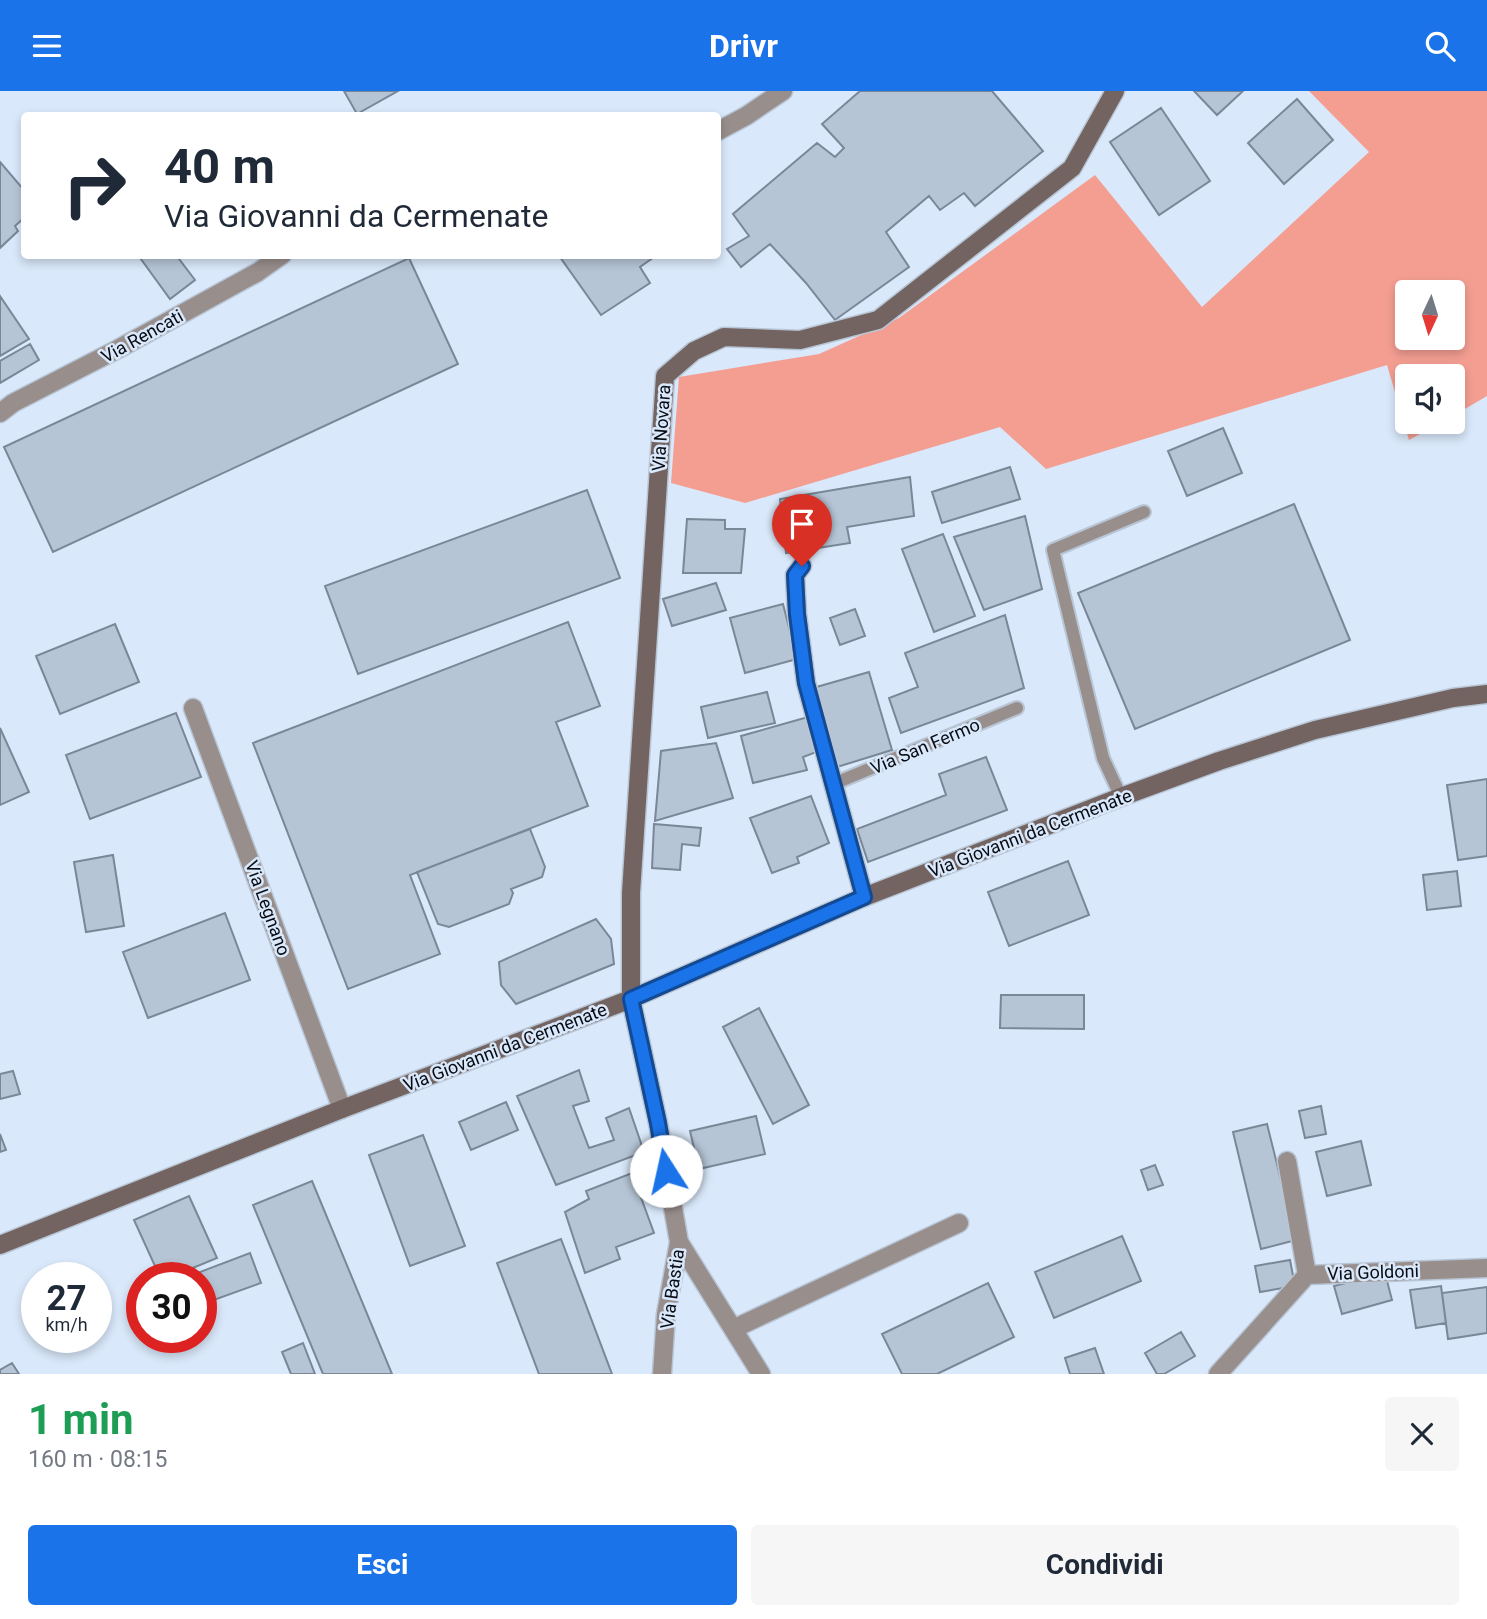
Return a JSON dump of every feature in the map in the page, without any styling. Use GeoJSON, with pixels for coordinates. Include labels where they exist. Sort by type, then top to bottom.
{"type":"FeatureCollection","features":[{"type":"Feature","properties":{"kind":"main road","name":"Via Novara"},"geometry":{"type":"LineString","coordinates":[[631,999],[631,893],[665,376],[694,351],[724,337],[800,341],[878,320],[1072,168],[1115,91]]}},
{"type":"Feature","properties":{"kind":"main road","name":"Via Giovanni da Cermenate"},"geometry":{"type":"LineString","coordinates":[[0,1245],[342,1109],[631,999],[864,897],[1121,797],[1315,730],[1453,698],[1487,694]]}},
{"type":"Feature","properties":{"kind":"street"},"geometry":{"type":"LineString","coordinates":[[721,129],[783,91]]}},
{"type":"Feature","properties":{"kind":"street","name":"Via Rencati"},"geometry":{"type":"LineString","coordinates":[[0,413],[276,259]]}},
{"type":"Feature","properties":{"kind":"street"},"geometry":{"type":"LineString","coordinates":[[802,566],[795,575],[806,683],[864,897]]}},
{"type":"Feature","properties":{"kind":"street","name":"Via Legnano"},"geometry":{"type":"LineString","coordinates":[[193,708],[342,1109]]}},
{"type":"Feature","properties":{"kind":"street","name":"Via Bastia"},"geometry":{"type":"LineString","coordinates":[[631,999],[658,1123],[679,1242],[666,1314],[662,1374]]}},
{"type":"Feature","properties":{"kind":"street"},"geometry":{"type":"LineString","coordinates":[[1287,1161],[1307,1275]]}},
{"type":"Feature","properties":{"kind":"street"},"geometry":{"type":"LineString","coordinates":[[733,1329],[959,1223]]}},
{"type":"Feature","properties":{"kind":"street"},"geometry":{"type":"LineString","coordinates":[[679,1242],[761,1374]]}},
{"type":"Feature","properties":{"kind":"street","name":"Via Goldoni"},"geometry":{"type":"LineString","coordinates":[[1219,1374],[1307,1275],[1487,1268]]}},
{"type":"Feature","properties":{"kind":"lane"},"geometry":{"type":"LineString","coordinates":[[1121,797],[1103,758],[1053,550],[1144,512]]}},
{"type":"Feature","properties":{"kind":"lane","name":"Via San Fermo"},"geometry":{"type":"LineString","coordinates":[[833,785],[1017,708]]}},
{"type":"Feature","properties":{"kind":"shaded area"},"geometry":{"type":"Polygon","coordinates":[[[1309,91],[1487,91],[1487,396],[1465,409],[1465,364],[1395,364],[1395,392],[1387,365],[1046,469],[1000,427],[745,503],[671,483],[679,377],[819,354],[899,318],[1095,175],[1202,307],[1369,152],[1309,91]]]}},
{"type":"Feature","properties":{"kind":"shaded area"},"geometry":{"type":"Polygon","coordinates":[[[1407,434],[1420,434],[1409,440],[1407,434]]]}},
{"type":"Feature","properties":{"kind":"building"},"geometry":{"type":"Polygon","coordinates":[[[344,91],[398,91],[361,112],[356,112],[344,91]]]}},
{"type":"Feature","properties":{"kind":"building"},"geometry":{"type":"Polygon","coordinates":[[[860,91],[992,91],[1043,151],[975,206],[964,193],[940,210],[929,196],[886,232],[909,267],[835,320],[770,244],[741,267],[727,249],[749,236],[733,214],[817,143],[835,157],[844,148],[822,124],[860,91]]]}},
{"type":"Feature","properties":{"kind":"building"},"geometry":{"type":"Polygon","coordinates":[[[1194,91],[1243,91],[1217,115],[1194,91]]]}},
{"type":"Feature","properties":{"kind":"building"},"geometry":{"type":"Polygon","coordinates":[[[1297,99],[1333,140],[1284,184],[1248,143],[1297,99]]]}},
{"type":"Feature","properties":{"kind":"building"},"geometry":{"type":"Polygon","coordinates":[[[1161,108],[1210,181],[1159,215],[1110,142],[1161,108]]]}},
{"type":"Feature","properties":{"kind":"building"},"geometry":{"type":"Polygon","coordinates":[[[0,162],[21,186],[21,221],[15,226],[18,231],[0,248],[0,162]]]}},
{"type":"Feature","properties":{"kind":"building"},"geometry":{"type":"Polygon","coordinates":[[[141,259],[179,259],[195,280],[170,299],[141,259]]]}},
{"type":"Feature","properties":{"kind":"building"},"geometry":{"type":"Polygon","coordinates":[[[407,259],[409,259],[458,364],[53,552],[4,447],[407,259]]]}},
{"type":"Feature","properties":{"kind":"building"},"geometry":{"type":"Polygon","coordinates":[[[561,259],[651,259],[640,267],[650,283],[601,315],[561,259]]]}},
{"type":"Feature","properties":{"kind":"building"},"geometry":{"type":"Polygon","coordinates":[[[0,296],[29,339],[0,356],[0,296]]]}},
{"type":"Feature","properties":{"kind":"building"},"geometry":{"type":"Polygon","coordinates":[[[30,344],[39,360],[0,383],[0,361],[30,344]]]}},
{"type":"Feature","properties":{"kind":"building"},"geometry":{"type":"Polygon","coordinates":[[[1223,428],[1242,473],[1187,496],[1168,451],[1223,428]]]}},
{"type":"Feature","properties":{"kind":"building"},"geometry":{"type":"Polygon","coordinates":[[[1010,467],[1020,499],[942,523],[932,492],[1010,467]]]}},
{"type":"Feature","properties":{"kind":"building"},"geometry":{"type":"Polygon","coordinates":[[[910,477],[914,516],[847,527],[850,543],[786,553],[780,499],[910,477]]]}},
{"type":"Feature","properties":{"kind":"building"},"geometry":{"type":"Polygon","coordinates":[[[587,490],[620,578],[358,674],[325,586],[587,490]]]}},
{"type":"Feature","properties":{"kind":"building"},"geometry":{"type":"Polygon","coordinates":[[[1294,504],[1350,640],[1135,729],[1078,593],[1294,504]]]}},
{"type":"Feature","properties":{"kind":"building"},"geometry":{"type":"Polygon","coordinates":[[[1025,516],[1042,589],[984,610],[954,537],[1025,516]]]}},
{"type":"Feature","properties":{"kind":"building"},"geometry":{"type":"Polygon","coordinates":[[[687,519],[725,520],[725,529],[745,529],[741,573],[683,573],[687,519]]]}},
{"type":"Feature","properties":{"kind":"building"},"geometry":{"type":"Polygon","coordinates":[[[943,534],[975,616],[934,632],[902,549],[943,534]]]}},
{"type":"Feature","properties":{"kind":"building"},"geometry":{"type":"Polygon","coordinates":[[[716,583],[726,610],[672,626],[663,599],[716,583]]]}},
{"type":"Feature","properties":{"kind":"building"},"geometry":{"type":"Polygon","coordinates":[[[783,604],[797,659],[745,673],[730,618],[783,604]]]}},
{"type":"Feature","properties":{"kind":"building"},"geometry":{"type":"Polygon","coordinates":[[[855,609],[865,636],[840,645],[830,618],[855,609]]]}},
{"type":"Feature","properties":{"kind":"building"},"geometry":{"type":"Polygon","coordinates":[[[1005,615],[1024,688],[901,733],[889,698],[918,687],[905,653],[1005,615]]]}},
{"type":"Feature","properties":{"kind":"building"},"geometry":{"type":"Polygon","coordinates":[[[568,622],[600,706],[556,722],[588,806],[410,875],[440,954],[348,989],[253,743],[568,622]]]}},
{"type":"Feature","properties":{"kind":"building"},"geometry":{"type":"Polygon","coordinates":[[[115,624],[139,682],[60,714],[36,656],[115,624]]]}},
{"type":"Feature","properties":{"kind":"building"},"geometry":{"type":"Polygon","coordinates":[[[869,672],[892,750],[837,767],[813,688],[869,672]]]}},
{"type":"Feature","properties":{"kind":"building"},"geometry":{"type":"Polygon","coordinates":[[[767,692],[775,723],[708,738],[701,707],[767,692]]]}},
{"type":"Feature","properties":{"kind":"building"},"geometry":{"type":"Polygon","coordinates":[[[176,713],[201,777],[90,819],[66,755],[176,713]]]}},
{"type":"Feature","properties":{"kind":"building"},"geometry":{"type":"Polygon","coordinates":[[[808,717],[819,751],[803,757],[807,770],[753,783],[741,736],[808,717]]]}},
{"type":"Feature","properties":{"kind":"building"},"geometry":{"type":"Polygon","coordinates":[[[0,728],[29,792],[0,805],[0,728]]]}},
{"type":"Feature","properties":{"kind":"building"},"geometry":{"type":"Polygon","coordinates":[[[716,743],[733,798],[655,821],[661,751],[716,743]]]}},
{"type":"Feature","properties":{"kind":"building"},"geometry":{"type":"Polygon","coordinates":[[[986,757],[1007,810],[868,862],[857,829],[946,795],[939,774],[986,757]]]}},
{"type":"Feature","properties":{"kind":"building"},"geometry":{"type":"Polygon","coordinates":[[[1487,779],[1487,856],[1458,860],[1447,785],[1487,779]]]}},
{"type":"Feature","properties":{"kind":"building"},"geometry":{"type":"Polygon","coordinates":[[[811,796],[829,843],[797,857],[799,863],[772,873],[750,818],[811,796]]]}},
{"type":"Feature","properties":{"kind":"building"},"geometry":{"type":"Polygon","coordinates":[[[654,824],[701,828],[699,846],[682,844],[680,870],[652,868],[654,824]]]}},
{"type":"Feature","properties":{"kind":"building"},"geometry":{"type":"Polygon","coordinates":[[[530,829],[545,867],[542,877],[511,889],[513,893],[509,904],[449,927],[438,924],[417,872],[530,829]]]}},
{"type":"Feature","properties":{"kind":"building"},"geometry":{"type":"Polygon","coordinates":[[[113,855],[124,926],[86,932],[74,862],[113,855]]]}},
{"type":"Feature","properties":{"kind":"building"},"geometry":{"type":"Polygon","coordinates":[[[1068,861],[1089,915],[1009,946],[988,892],[1068,861]]]}},
{"type":"Feature","properties":{"kind":"building"},"geometry":{"type":"Polygon","coordinates":[[[1457,871],[1461,906],[1427,910],[1423,875],[1457,871]]]}},
{"type":"Feature","properties":{"kind":"building"},"geometry":{"type":"Polygon","coordinates":[[[225,913],[250,980],[148,1018],[123,952],[225,913]]]}},
{"type":"Feature","properties":{"kind":"building"},"geometry":{"type":"Polygon","coordinates":[[[596,919],[611,939],[614,964],[516,1004],[501,985],[499,962],[596,919]]]}},
{"type":"Feature","properties":{"kind":"building"},"geometry":{"type":"Polygon","coordinates":[[[1001,995],[1084,995],[1084,1029],[1000,1028],[1001,995]]]}},
{"type":"Feature","properties":{"kind":"building"},"geometry":{"type":"Polygon","coordinates":[[[759,1008],[809,1105],[773,1124],[723,1027],[759,1008]]]}},
{"type":"Feature","properties":{"kind":"building"},"geometry":{"type":"Polygon","coordinates":[[[579,1070],[589,1101],[573,1106],[589,1148],[614,1140],[606,1118],[629,1108],[644,1152],[556,1185],[517,1096],[579,1070]]]}},
{"type":"Feature","properties":{"kind":"building"},"geometry":{"type":"Polygon","coordinates":[[[13,1071],[20,1094],[0,1099],[0,1074],[13,1071]]]}},
{"type":"Feature","properties":{"kind":"building"},"geometry":{"type":"Polygon","coordinates":[[[506,1102],[518,1130],[471,1150],[459,1122],[506,1102]]]}},
{"type":"Feature","properties":{"kind":"building"},"geometry":{"type":"Polygon","coordinates":[[[1321,1106],[1326,1134],[1305,1138],[1299,1111],[1321,1106]]]}},
{"type":"Feature","properties":{"kind":"building"},"geometry":{"type":"Polygon","coordinates":[[[756,1116],[765,1154],[699,1169],[690,1131],[756,1116]]]}},
{"type":"Feature","properties":{"kind":"building"},"geometry":{"type":"Polygon","coordinates":[[[1267,1124],[1296,1240],[1261,1249],[1233,1132],[1267,1124]]]}},
{"type":"Feature","properties":{"kind":"building"},"geometry":{"type":"Polygon","coordinates":[[[0,1134],[6,1150],[0,1152],[0,1134]]]}},
{"type":"Feature","properties":{"kind":"building"},"geometry":{"type":"Polygon","coordinates":[[[423,1135],[465,1246],[410,1266],[369,1155],[423,1135]]]}},
{"type":"Feature","properties":{"kind":"building"},"geometry":{"type":"Polygon","coordinates":[[[1361,1141],[1371,1185],[1327,1196],[1316,1152],[1361,1141]]]}},
{"type":"Feature","properties":{"kind":"building"},"geometry":{"type":"Polygon","coordinates":[[[1155,1165],[1163,1185],[1148,1190],[1141,1170],[1155,1165]]]}},
{"type":"Feature","properties":{"kind":"building"},"geometry":{"type":"Polygon","coordinates":[[[632,1173],[654,1233],[616,1247],[620,1259],[585,1273],[565,1212],[589,1199],[586,1191],[632,1173]]]}},
{"type":"Feature","properties":{"kind":"building"},"geometry":{"type":"Polygon","coordinates":[[[312,1181],[392,1374],[323,1374],[253,1205],[312,1181]]]}},
{"type":"Feature","properties":{"kind":"building"},"geometry":{"type":"Polygon","coordinates":[[[189,1196],[217,1258],[207,1262],[153,1262],[134,1220],[189,1196]]]}},
{"type":"Feature","properties":{"kind":"building"},"geometry":{"type":"Polygon","coordinates":[[[1122,1236],[1141,1281],[1054,1318],[1035,1272],[1122,1236]]]}},
{"type":"Feature","properties":{"kind":"building"},"geometry":{"type":"Polygon","coordinates":[[[561,1239],[612,1374],[539,1374],[497,1263],[561,1239]]]}},
{"type":"Feature","properties":{"kind":"building"},"geometry":{"type":"Polygon","coordinates":[[[250,1253],[261,1283],[217,1299],[217,1266],[250,1253]]]}},
{"type":"Feature","properties":{"kind":"building"},"geometry":{"type":"Polygon","coordinates":[[[1290,1260],[1295,1286],[1260,1292],[1255,1266],[1290,1260]]]}},
{"type":"Feature","properties":{"kind":"building"},"geometry":{"type":"Polygon","coordinates":[[[1385,1273],[1392,1300],[1342,1314],[1334,1286],[1385,1273]]]}},
{"type":"Feature","properties":{"kind":"building"},"geometry":{"type":"Polygon","coordinates":[[[988,1283],[1014,1337],[937,1374],[902,1374],[882,1334],[988,1283]]]}},
{"type":"Feature","properties":{"kind":"building"},"geometry":{"type":"Polygon","coordinates":[[[1441,1286],[1446,1323],[1416,1328],[1410,1290],[1441,1286]]]}},
{"type":"Feature","properties":{"kind":"building"},"geometry":{"type":"Polygon","coordinates":[[[1487,1287],[1487,1333],[1448,1339],[1442,1293],[1487,1287]]]}},
{"type":"Feature","properties":{"kind":"building"},"geometry":{"type":"Polygon","coordinates":[[[1181,1332],[1195,1356],[1164,1374],[1157,1374],[1145,1353],[1181,1332]]]}},
{"type":"Feature","properties":{"kind":"building"},"geometry":{"type":"Polygon","coordinates":[[[303,1343],[315,1374],[291,1374],[282,1352],[303,1343]]]}},
{"type":"Feature","properties":{"kind":"building"},"geometry":{"type":"Polygon","coordinates":[[[1095,1348],[1104,1374],[1070,1374],[1065,1358],[1095,1348]]]}},
{"type":"Feature","properties":{"kind":"building"},"geometry":{"type":"Polygon","coordinates":[[[12,1363],[19,1374],[0,1374],[0,1370],[12,1363]]]}},
{"type":"Feature","properties":{"kind":"route"},"geometry":{"type":"LineString","coordinates":[[666,1171],[631,999],[864,897],[806,683],[795,575],[802,566]]}}]}
